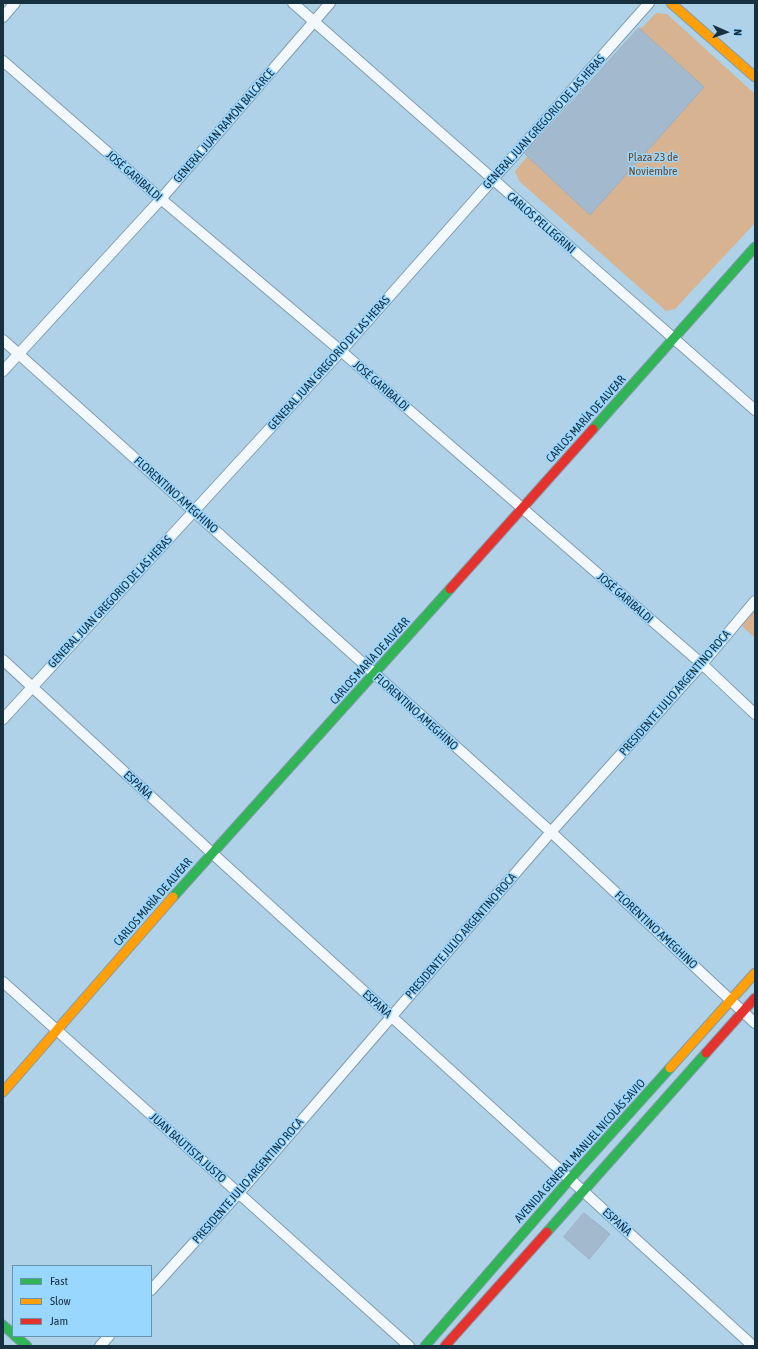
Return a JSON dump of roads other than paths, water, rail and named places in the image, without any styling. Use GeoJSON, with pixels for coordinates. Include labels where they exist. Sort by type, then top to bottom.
{"type":"FeatureCollection","features":[{"type":"Feature","properties":{"kind":"street"},"geometry":{"type":"LineString","coordinates":[[3,17],[15,3]]}},
{"type":"Feature","properties":{"kind":"street","name":"CARLOS PELLEGRINI"},"geometry":{"type":"LineString","coordinates":[[293,3],[755,410]]}},
{"type":"Feature","properties":{"kind":"street","name":"GENERAL JUAN RAMÓN BALCARCE"},"geometry":{"type":"LineString","coordinates":[[3,372],[161,199],[330,3]]}},
{"type":"Feature","properties":{"kind":"street","name":"GENERAL JUAN GREGORIO DE LAS HERAS"},"geometry":{"type":"LineString","coordinates":[[3,719],[340,351],[649,3]]}},
{"type":"Feature","properties":{"kind":"street"},"geometry":{"type":"LineString","coordinates":[[671,3],[755,77]]}},
{"type":"Feature","properties":{"kind":"street","name":"JOSÉ GARIBALDI"},"geometry":{"type":"LineString","coordinates":[[3,61],[161,199],[340,351],[702,664],[755,714]]}},
{"type":"Feature","properties":{"kind":"street","name":"CARLOS MARÍA DE ALVEAR"},"geometry":{"type":"LineString","coordinates":[[3,1092],[56,1029],[212,853],[375,674],[755,247]]}},
{"type":"Feature","properties":{"kind":"street","name":"FLORENTINO AMEGHINO"},"geometry":{"type":"LineString","coordinates":[[3,340],[551,832],[755,1023]]}},
{"type":"Feature","properties":{"kind":"street","name":"PRESIDENTE JULIO ARGENTINO ROCA"},"geometry":{"type":"LineString","coordinates":[[152,1289],[239,1193],[551,832],[702,664],[755,601]]}},
{"type":"Feature","properties":{"kind":"street","name":"ESPAÑA"},"geometry":{"type":"LineString","coordinates":[[3,660],[212,853],[753,1346]]}},
{"type":"Feature","properties":{"kind":"street","name":"AVENIDA GENERAL MANUEL NICOLÁS SAVIO"},"geometry":{"type":"LineString","coordinates":[[425,1346],[570,1180],[755,973]]}},
{"type":"Feature","properties":{"kind":"street","name":"JUAN BAUTISTA JUSTO"},"geometry":{"type":"LineString","coordinates":[[3,982],[409,1346]]}},
{"type":"Feature","properties":{"kind":"street"},"geometry":{"type":"LineString","coordinates":[[444,1346],[755,998]]}},
{"type":"Feature","properties":{"kind":"street"},"geometry":{"type":"LineString","coordinates":[[3,1325],[12,1333]]}},
{"type":"Feature","properties":{"kind":"street"},"geometry":{"type":"LineString","coordinates":[[16,1337],[27,1346]]}},
{"type":"Feature","properties":{"kind":"street"},"geometry":{"type":"LineString","coordinates":[[100,1346],[108,1337]]}},
{"type":"Feature","properties":{"kind":"park label","name":"Plaza 23 de Noviembre"},"geometry":{"type":"Point","coordinates":[653,164]}}]}
